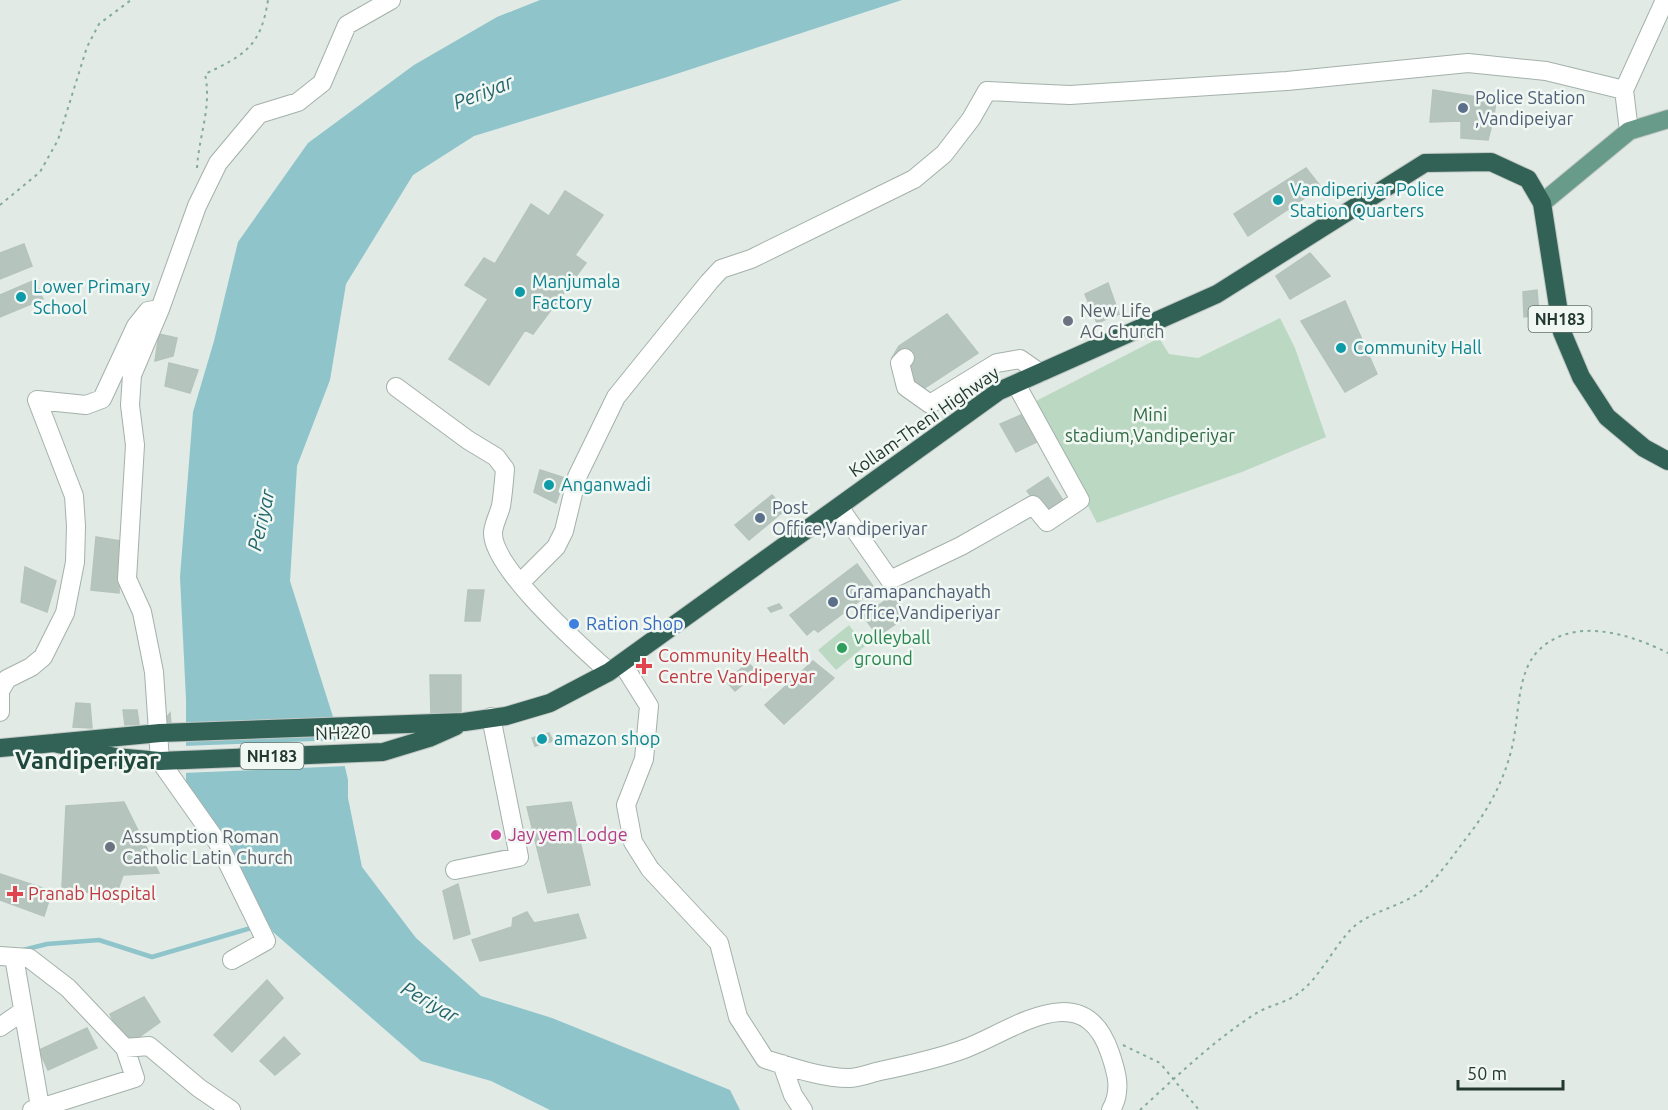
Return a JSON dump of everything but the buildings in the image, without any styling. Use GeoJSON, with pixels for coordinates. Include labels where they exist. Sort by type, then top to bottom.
{"type":"FeatureCollection","features":[{"type":"Feature","properties":{"kind":"highway","name":"Kollam-Theni Highway"},"geometry":{"type":"LineString","coordinates":[[464,722],[550,703],[616,668],[823,521],[999,391],[1217,294],[1425,163],[1491,162],[1528,179],[1542,204]]}},
{"type":"Feature","properties":{"kind":"highway","name":"NH183"},"geometry":{"type":"LineString","coordinates":[[1542,204],[1562,332],[1581,377],[1607,417],[1644,448],[1668,461]]}},
{"type":"Feature","properties":{"kind":"highway","name":"NH220"},"geometry":{"type":"LineString","coordinates":[[54,743],[160,733],[464,722]]}},
{"type":"Feature","properties":{"kind":"highway","name":"NH220"},"geometry":{"type":"LineString","coordinates":[[160,760],[383,752],[429,738],[464,722]]}},
{"type":"Feature","properties":{"kind":"highway","name":"NH183"},"geometry":{"type":"LineString","coordinates":[[0,748],[54,743],[115,757],[160,760]]}},
{"type":"Feature","properties":{"kind":"main road"},"geometry":{"type":"LineString","coordinates":[[1542,204],[1629,131],[1668,119]]}},
{"type":"Feature","properties":{"kind":"street"},"geometry":{"type":"LineString","coordinates":[[232,960],[266,941],[218,843],[160,760],[160,733],[154,672],[142,612],[127,579],[135,445],[130,405],[132,375],[160,309],[205,189],[218,163],[259,114],[298,102],[322,83],[347,25],[392,0]]}},
{"type":"Feature","properties":{"kind":"street"},"geometry":{"type":"LineString","coordinates":[[1629,131],[1624,90],[1665,0]]}},
{"type":"Feature","properties":{"kind":"street"},"geometry":{"type":"LineString","coordinates":[[520,584],[556,547],[564,531],[577,477],[616,397],[709,282],[722,269],[751,259],[914,180],[944,154],[971,119],[987,91],[1070,95],[1287,81],[1468,63],[1546,71],[1624,90]]}},
{"type":"Feature","properties":{"kind":"street"},"geometry":{"type":"LineString","coordinates":[[0,712],[0,691],[8,679],[31,667],[43,657],[65,613],[75,562],[74,496],[37,400],[86,405],[102,399],[136,326],[148,311],[160,309]]}},
{"type":"Feature","properties":{"kind":"street"},"geometry":{"type":"LineString","coordinates":[[905,358],[900,363],[906,387],[930,404],[998,363],[1020,358],[1040,373]]}},
{"type":"Feature","properties":{"kind":"street"},"geometry":{"type":"LineString","coordinates":[[839,507],[890,580],[962,546],[1033,506],[1047,522],[1075,504],[1080,500],[1040,423],[1016,384]]}},
{"type":"Feature","properties":{"kind":"street"},"geometry":{"type":"LineString","coordinates":[[396,387],[468,440],[496,457],[505,469],[500,507],[493,534],[501,556],[520,584],[554,621],[616,668],[649,706],[644,759],[626,805],[633,842],[650,869],[719,943],[738,1017],[765,1059],[809,1072],[850,1078],[967,1048],[1015,1024],[1047,1014],[1072,1013],[1092,1022],[1105,1038],[1119,1087],[1111,1110]]}},
{"type":"Feature","properties":{"kind":"street"},"geometry":{"type":"LineString","coordinates":[[455,870],[519,857],[491,717]]}},
{"type":"Feature","properties":{"kind":"street"},"geometry":{"type":"LineString","coordinates":[[7,956],[29,958],[68,988],[125,1048],[135,1078],[36,1109],[23,1011],[7,956]]}},
{"type":"Feature","properties":{"kind":"street"},"geometry":{"type":"LineString","coordinates":[[0,1027],[23,1011]]}},
{"type":"Feature","properties":{"kind":"street"},"geometry":{"type":"LineString","coordinates":[[125,1048],[149,1046],[199,1088],[231,1110]]}},
{"type":"Feature","properties":{"kind":"street"},"geometry":{"type":"LineString","coordinates":[[782,1064],[794,1095],[803,1110]]}},
{"type":"Feature","properties":{"kind":"path"},"geometry":{"type":"LineString","coordinates":[[0,205],[40,172],[58,140],[87,46],[99,24],[131,0]]}},
{"type":"Feature","properties":{"kind":"path"},"geometry":{"type":"LineString","coordinates":[[205,189],[197,177],[207,115],[208,90],[205,74],[250,50],[259,34],[268,0]]}},
{"type":"Feature","properties":{"kind":"path"},"geometry":{"type":"LineString","coordinates":[[1140,1110],[1175,1078],[1257,1013],[1285,1003],[1305,988],[1326,965],[1355,926],[1376,911],[1414,896],[1430,881],[1472,830],[1497,792],[1512,745],[1526,671],[1538,651],[1566,634],[1590,630],[1617,633],[1668,653]]}},
{"type":"Feature","properties":{"kind":"path"},"geometry":{"type":"LineString","coordinates":[[1105,1038],[1160,1063],[1175,1078],[1199,1110]]}},
{"type":"Feature","properties":{"kind":"green space","name":"Mini stadium,Vandiperiyar"},"geometry":{"type":"Polygon","coordinates":[[[1280,318],[1295,348],[1326,437],[1242,472],[1097,523],[1034,402],[1159,338],[1169,354],[1198,358],[1280,318]]]}},
{"type":"Feature","properties":{"kind":"green space","name":"volleyball ground"},"geometry":{"type":"Polygon","coordinates":[[[849,625],[865,646],[836,670],[818,650],[849,625]]]}},
{"type":"Feature","properties":{"kind":"water","name":"Periyar"},"geometry":{"type":"Polygon","coordinates":[[[540,0],[902,0],[664,78],[474,136],[413,175],[346,284],[330,380],[297,466],[290,581],[334,720],[348,780],[348,798],[362,867],[416,938],[481,996],[552,1018],[730,1090],[740,1110],[550,1110],[491,1081],[421,1061],[273,932],[186,783],[186,699],[180,577],[193,412],[214,341],[238,242],[308,143],[414,65],[497,17],[540,0]]]}},
{"type":"Feature","properties":{"kind":"pier"},"geometry":{"type":"Polygon","coordinates":[[[341,740],[347,766],[183,773],[183,746],[341,740]]]}},
{"type":"Feature","properties":{"kind":"waterway"},"geometry":{"type":"LineString","coordinates":[[23,950],[47,944],[99,940],[152,957],[251,928]]}},
{"type":"Feature","properties":{"kind":"place","name":"Police Station ,Vandipeiyar"},"geometry":{"type":"Point","coordinates":[1463,108]}},
{"type":"Feature","properties":{"kind":"place","name":"Vandiperiyar Police Station Quarters"},"geometry":{"type":"Point","coordinates":[1278,200]}},
{"type":"Feature","properties":{"kind":"place","name":"Manjumala Factory"},"geometry":{"type":"Point","coordinates":[520,292]}},
{"type":"Feature","properties":{"kind":"place","name":"Lower Primary School"},"geometry":{"type":"Point","coordinates":[21,297]}},
{"type":"Feature","properties":{"kind":"place","name":"New Life AG Church"},"geometry":{"type":"Point","coordinates":[1068,321]}},
{"type":"Feature","properties":{"kind":"place","name":"Community Hall"},"geometry":{"type":"Point","coordinates":[1341,348]}},
{"type":"Feature","properties":{"kind":"place","name":"Anganwadi"},"geometry":{"type":"Point","coordinates":[549,485]}},
{"type":"Feature","properties":{"kind":"place","name":"Post Office,Vandiperiyar"},"geometry":{"type":"Point","coordinates":[760,518]}},
{"type":"Feature","properties":{"kind":"place","name":"Gramapanchayath Office,Vandiperiyar"},"geometry":{"type":"Point","coordinates":[833,602]}},
{"type":"Feature","properties":{"kind":"place","name":"Ration Shop"},"geometry":{"type":"Point","coordinates":[574,624]}},
{"type":"Feature","properties":{"kind":"place","name":"volleyball ground"},"geometry":{"type":"Point","coordinates":[842,648]}},
{"type":"Feature","properties":{"kind":"place","name":"Community Health Centre Vandiperyar"},"geometry":{"type":"Point","coordinates":[644,666]}},
{"type":"Feature","properties":{"kind":"place","name":"amazon shop"},"geometry":{"type":"Point","coordinates":[542,739]}},
{"type":"Feature","properties":{"kind":"place","name":"Jay yem Lodge"},"geometry":{"type":"Point","coordinates":[496,835]}},
{"type":"Feature","properties":{"kind":"place","name":"Assumption Roman Catholic Latin Church"},"geometry":{"type":"Point","coordinates":[110,847]}},
{"type":"Feature","properties":{"kind":"place","name":"Pranab Hospital"},"geometry":{"type":"Point","coordinates":[15,894]}},
{"type":"Feature","properties":{"kind":"district","name":"Vandiperiyar"},"geometry":{"type":"Point","coordinates":[87,761]}}]}
